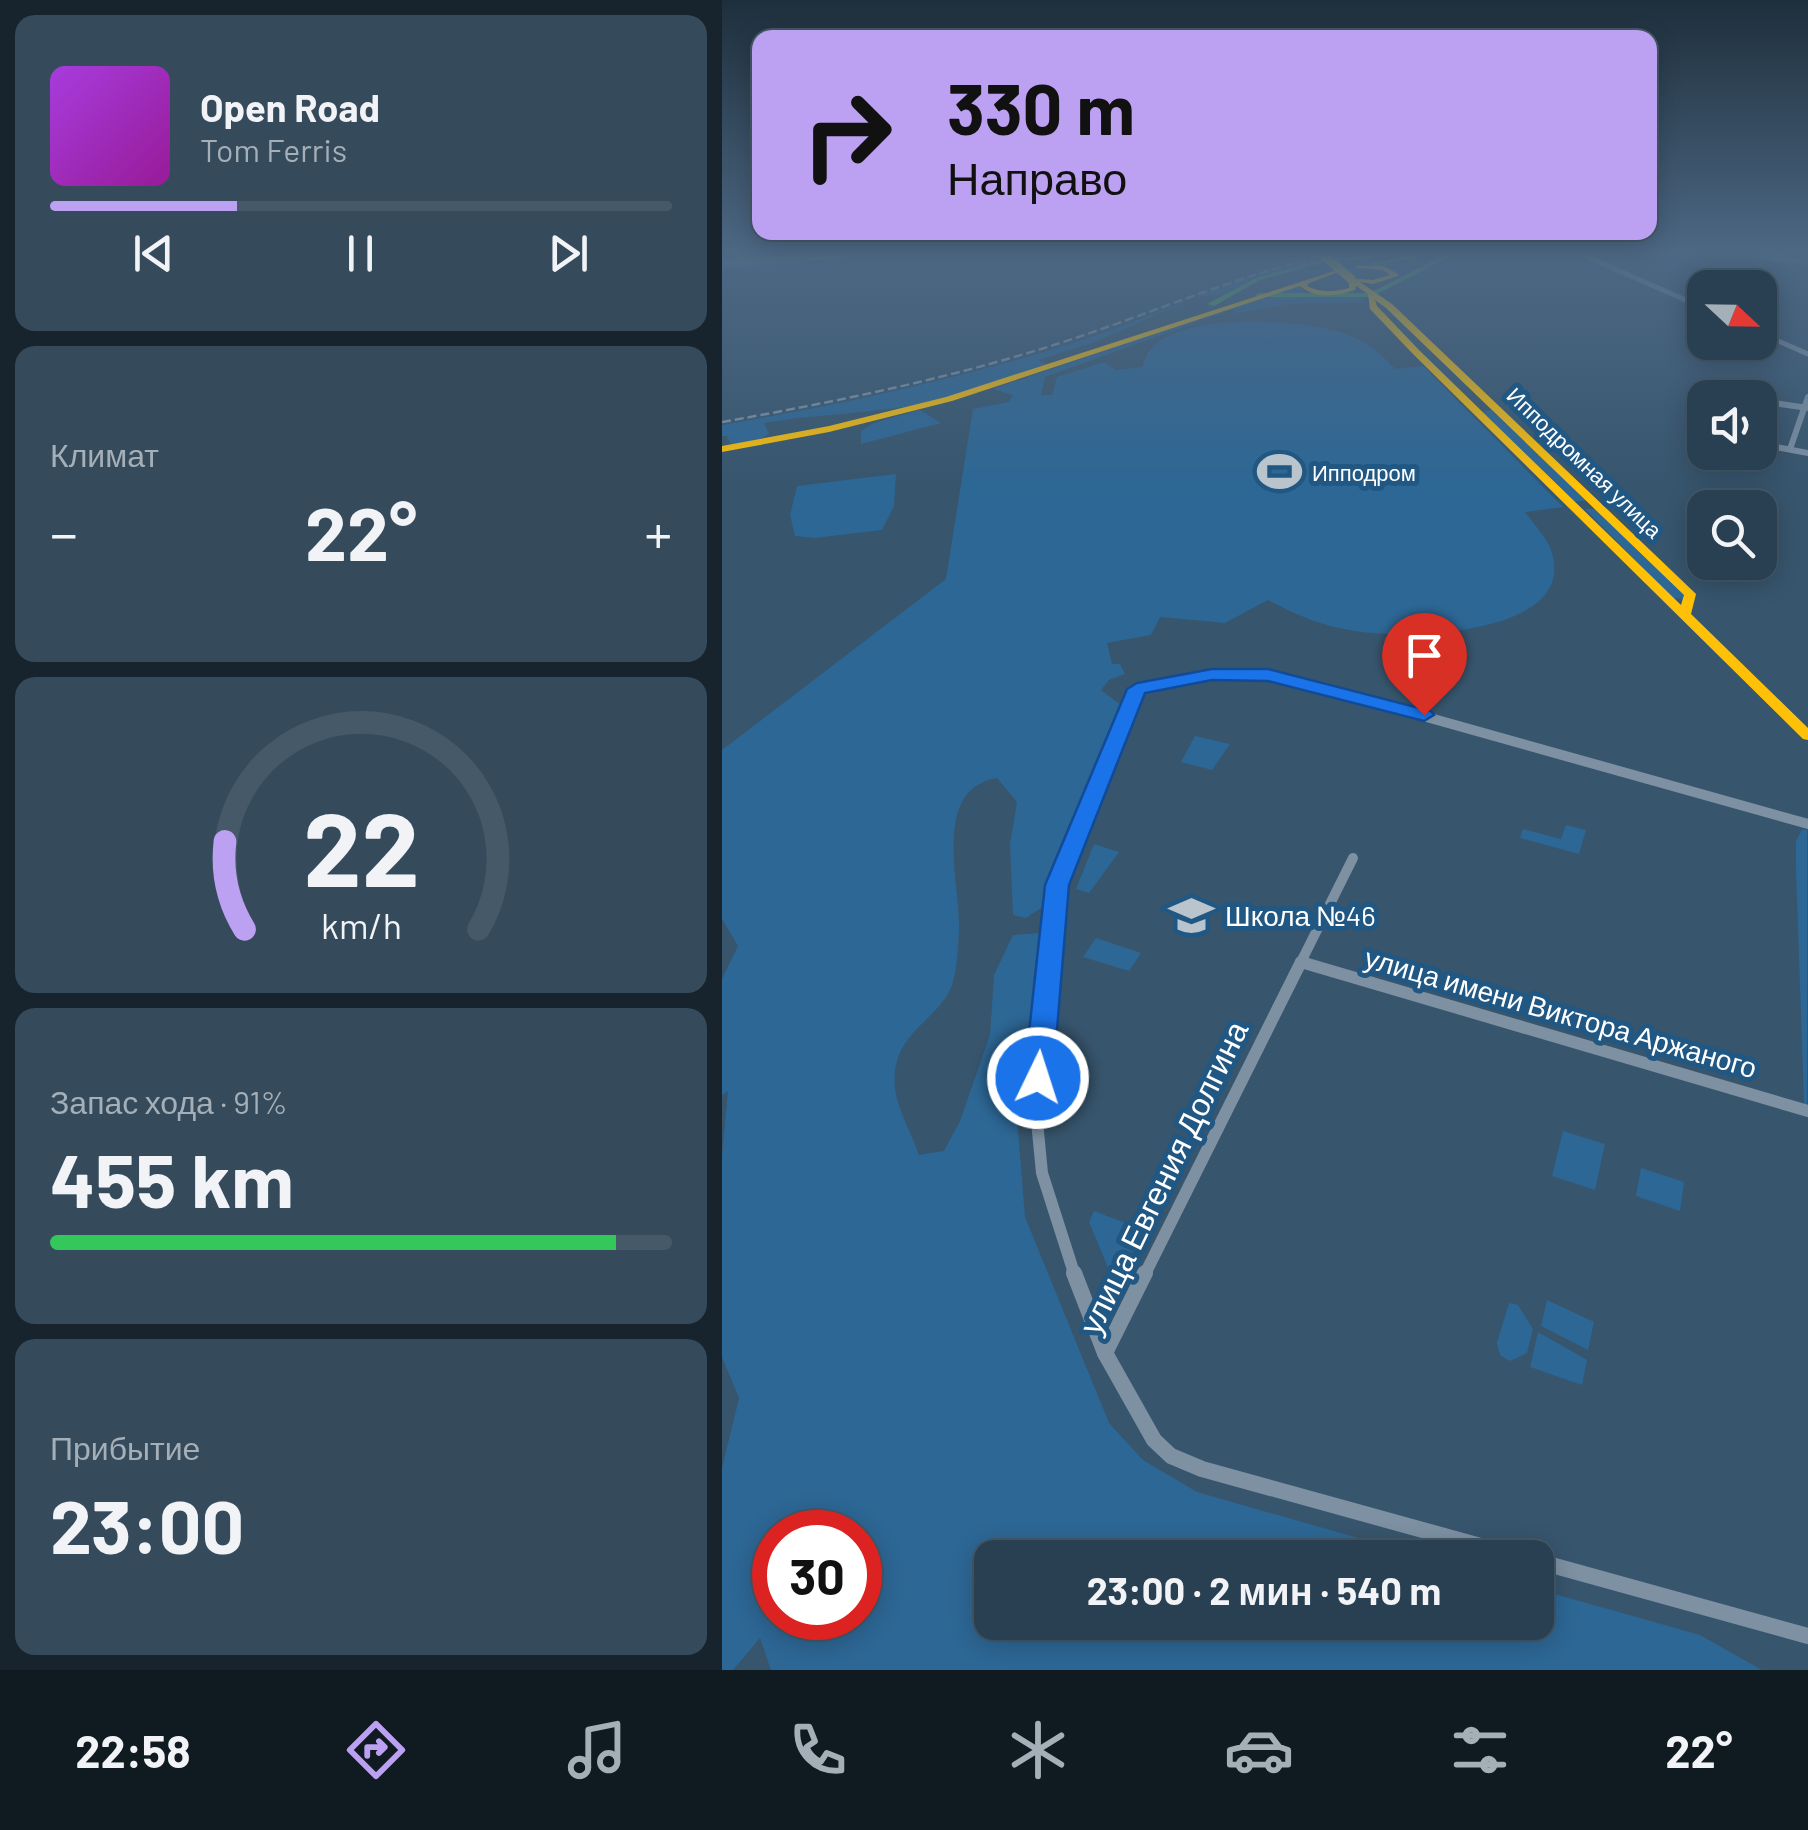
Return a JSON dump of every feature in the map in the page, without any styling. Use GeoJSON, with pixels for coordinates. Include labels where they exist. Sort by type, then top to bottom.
{"type":"FeatureCollection","features":[{"type":"Feature","properties":{"kind":"street"},"geometry":{"type":"LineString","coordinates":[[722,449],[829,429],[949,399],[1155,330]]}},
{"type":"Feature","properties":{"kind":"street","name":"Ипподромная улица"},"geometry":{"type":"LineString","coordinates":[[1407,330],[1690,594],[1684,617],[1808,736]]}},
{"type":"Feature","properties":{"kind":"street"},"geometry":{"type":"LineString","coordinates":[[1777,340],[1808,354]]}},
{"type":"Feature","properties":{"kind":"street"},"geometry":{"type":"LineString","coordinates":[[1790,449],[1808,397]]}},
{"type":"Feature","properties":{"kind":"street"},"geometry":{"type":"LineString","coordinates":[[1777,404],[1806,408]]}},
{"type":"Feature","properties":{"kind":"street"},"geometry":{"type":"LineString","coordinates":[[1777,447],[1808,452]]}},
{"type":"Feature","properties":{"kind":"street"},"geometry":{"type":"LineString","coordinates":[[1105,1353],[1058,1233],[1042,1173],[1036,1112],[1057,885],[1137,689],[1212,674],[1287,678],[1808,824]]}},
{"type":"Feature","properties":{"kind":"street","name":"улица Евгения Долгина"},"geometry":{"type":"LineString","coordinates":[[1353,858],[1105,1353],[1154,1440],[1171,1456],[1202,1469],[1459,1540]]}},
{"type":"Feature","properties":{"kind":"street","name":"улица имени Виктора Аржаного"},"geometry":{"type":"LineString","coordinates":[[1301,962],[1808,1111]]}},
{"type":"Feature","properties":{"kind":"street"},"geometry":{"type":"LineString","coordinates":[[1554,1566],[1808,1636]]}},
{"type":"Feature","properties":{"kind":"shaded area"},"geometry":{"type":"Polygon","coordinates":[[[1111,330],[1122,330],[1038,360],[1046,364],[957,395],[904,407],[764,423],[769,434],[731,445],[727,436],[722,436],[722,425],[908,388],[1111,330]]]}},
{"type":"Feature","properties":{"kind":"shaded area"},"geometry":{"type":"Polygon","coordinates":[[[1166,330],[1176,330],[1045,377],[1041,395],[1052,395],[1057,377],[1104,362],[1116,370],[1143,367],[1152,348],[1187,330],[1332,330],[1376,350],[1395,369],[1423,366],[1563,507],[1525,512],[1551,551],[1552,583],[1536,603],[1510,618],[1443,632],[1377,633],[1321,623],[1268,600],[1225,623],[1160,617],[1151,635],[1107,643],[1112,664],[1120,664],[1125,674],[1109,680],[1101,690],[1121,705],[1048,875],[1044,906],[1026,918],[1013,915],[1010,844],[1017,802],[997,778],[976,786],[963,800],[954,842],[959,932],[954,979],[946,998],[907,1041],[895,1070],[897,1097],[919,1155],[944,1151],[960,1121],[990,1035],[994,975],[1013,935],[1042,933],[1017,1118],[1025,1217],[1109,1423],[1143,1460],[1197,1492],[1365,1540],[974,1540],[974,1640],[1554,1640],[1554,1594],[1700,1635],[1762,1670],[771,1670],[761,1640],[882,1640],[882,1510],[752,1510],[752,1640],[758,1640],[733,1670],[722,1670],[722,1468],[739,1398],[722,1357],[722,1156],[728,1091],[722,1095],[722,979],[738,946],[722,919],[722,750],[946,579],[973,409],[1009,402],[1013,395],[993,389],[1166,330]]]}},
{"type":"Feature","properties":{"kind":"shaded area"},"geometry":{"type":"Polygon","coordinates":[[[920,410],[941,423],[861,444],[861,431],[874,423],[920,410]]]}},
{"type":"Feature","properties":{"kind":"shaded area"},"geometry":{"type":"Polygon","coordinates":[[[1491,410],[1585,501],[1572,501],[1482,412],[1491,410]]]}},
{"type":"Feature","properties":{"kind":"shaded area"},"geometry":{"type":"Polygon","coordinates":[[[896,474],[894,506],[882,530],[815,538],[795,536],[790,515],[797,486],[896,474]]]}},
{"type":"Feature","properties":{"kind":"shaded area"},"geometry":{"type":"Polygon","coordinates":[[[1585,509],[1597,509],[1687,595],[1685,599],[1672,598],[1585,509]]]}},
{"type":"Feature","properties":{"kind":"shaded area"},"geometry":{"type":"Polygon","coordinates":[[[1195,736],[1230,744],[1212,770],[1181,762],[1195,736]]]}},
{"type":"Feature","properties":{"kind":"shaded area"},"geometry":{"type":"Polygon","coordinates":[[[1566,825],[1586,830],[1579,854],[1520,838],[1523,829],[1561,839],[1566,825]]]}},
{"type":"Feature","properties":{"kind":"shaded area"},"geometry":{"type":"Polygon","coordinates":[[[1802,830],[1807,830],[1807,1107],[1796,868],[1796,841],[1802,830]]]}},
{"type":"Feature","properties":{"kind":"shaded area"},"geometry":{"type":"Polygon","coordinates":[[[1094,844],[1119,852],[1089,893],[1076,889],[1094,844]]]}},
{"type":"Feature","properties":{"kind":"shaded area"},"geometry":{"type":"Polygon","coordinates":[[[1096,938],[1141,953],[1129,971],[1083,957],[1096,938]]]}},
{"type":"Feature","properties":{"kind":"shaded area"},"geometry":{"type":"Polygon","coordinates":[[[1563,1131],[1605,1144],[1595,1190],[1552,1176],[1563,1131]]]}},
{"type":"Feature","properties":{"kind":"shaded area"},"geometry":{"type":"Polygon","coordinates":[[[1641,1168],[1684,1182],[1680,1211],[1636,1196],[1641,1168]]]}},
{"type":"Feature","properties":{"kind":"shaded area"},"geometry":{"type":"Polygon","coordinates":[[[1094,1211],[1144,1230],[1121,1276],[1110,1272],[1089,1222],[1094,1211]]]}},
{"type":"Feature","properties":{"kind":"shaded area"},"geometry":{"type":"Polygon","coordinates":[[[1547,1300],[1594,1322],[1588,1350],[1541,1326],[1547,1300]]]}},
{"type":"Feature","properties":{"kind":"shaded area"},"geometry":{"type":"Polygon","coordinates":[[[1509,1303],[1518,1305],[1533,1329],[1527,1353],[1510,1361],[1500,1355],[1497,1343],[1509,1303]]]}},
{"type":"Feature","properties":{"kind":"shaded area"},"geometry":{"type":"Polygon","coordinates":[[[1538,1332],[1587,1360],[1582,1385],[1530,1367],[1538,1332]]]}},
{"type":"Feature","properties":{"kind":"railway"},"geometry":{"type":"LineString","coordinates":[[722,422],[932,379],[1097,330]]}},
{"type":"Feature","properties":{"kind":"traffic: slow"},"geometry":{"type":"LineString","coordinates":[[722,449],[829,429],[949,399],[1159,330]]}},
{"type":"Feature","properties":{"kind":"traffic: slow"},"geometry":{"type":"LineString","coordinates":[[1395,330],[1808,736]]}},
{"type":"Feature","properties":{"kind":"traffic: slow"},"geometry":{"type":"LineString","coordinates":[[1414,330],[1690,594],[1684,617]]}},
{"type":"Feature","properties":{"kind":"place","name":"Ипподром"},"geometry":{"type":"Point","coordinates":[1279,472]}},
{"type":"Feature","properties":{"kind":"place","name":"Школа №46"},"geometry":{"type":"Point","coordinates":[1192,915]}},
{"type":"Feature","properties":{"kind":"route"},"geometry":{"type":"LineString","coordinates":[[1038,1078],[1057,885],[1137,689],[1212,674],[1268,675],[1424,715]]}}]}
